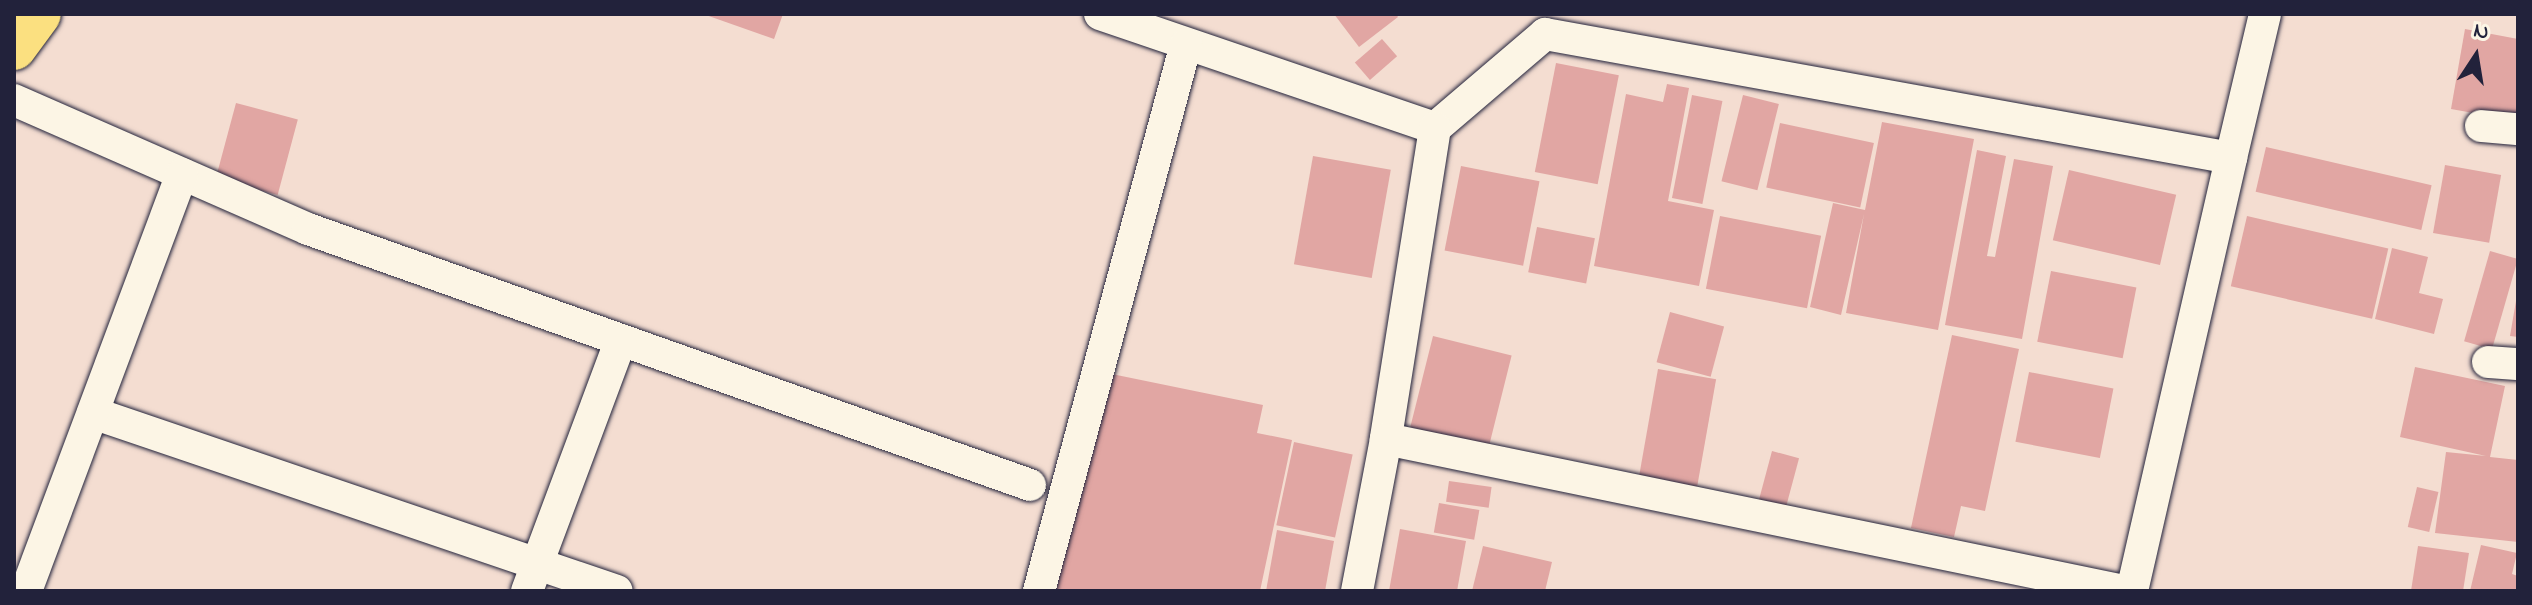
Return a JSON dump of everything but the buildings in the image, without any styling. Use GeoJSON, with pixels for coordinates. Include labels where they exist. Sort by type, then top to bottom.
{"type":"FeatureCollection","features":[{"type":"Feature","properties":{"kind":"highway"},"geometry":{"type":"LineString","coordinates":[[14,48],[39,14]]}},
{"type":"Feature","properties":{"kind":"street"},"geometry":{"type":"LineString","coordinates":[[1100,14],[1435,128]]}},
{"type":"Feature","properties":{"kind":"street"},"geometry":{"type":"LineString","coordinates":[[2132,591],[2265,14]]}},
{"type":"Feature","properties":{"kind":"street"},"geometry":{"type":"LineString","coordinates":[[1357,591],[1386,439],[1435,128],[1545,34],[2231,158]]}},
{"type":"Feature","properties":{"kind":"street"},"geometry":{"type":"LineString","coordinates":[[1039,591],[1186,44]]}},
{"type":"Feature","properties":{"kind":"street"},"geometry":{"type":"LineString","coordinates":[[14,100],[308,229],[1030,485]]}},
{"type":"Feature","properties":{"kind":"street"},"geometry":{"type":"LineString","coordinates":[[2481,126],[2518,129]]}},
{"type":"Feature","properties":{"kind":"street"},"geometry":{"type":"LineString","coordinates":[[26,591],[182,174]]}},
{"type":"Feature","properties":{"kind":"street"},"geometry":{"type":"LineString","coordinates":[[532,578],[621,340]]}},
{"type":"Feature","properties":{"kind":"street"},"geometry":{"type":"LineString","coordinates":[[93,413],[532,578],[617,591]]}},
{"type":"Feature","properties":{"kind":"street"},"geometry":{"type":"LineString","coordinates":[[1386,439],[2124,591]]}}]}
